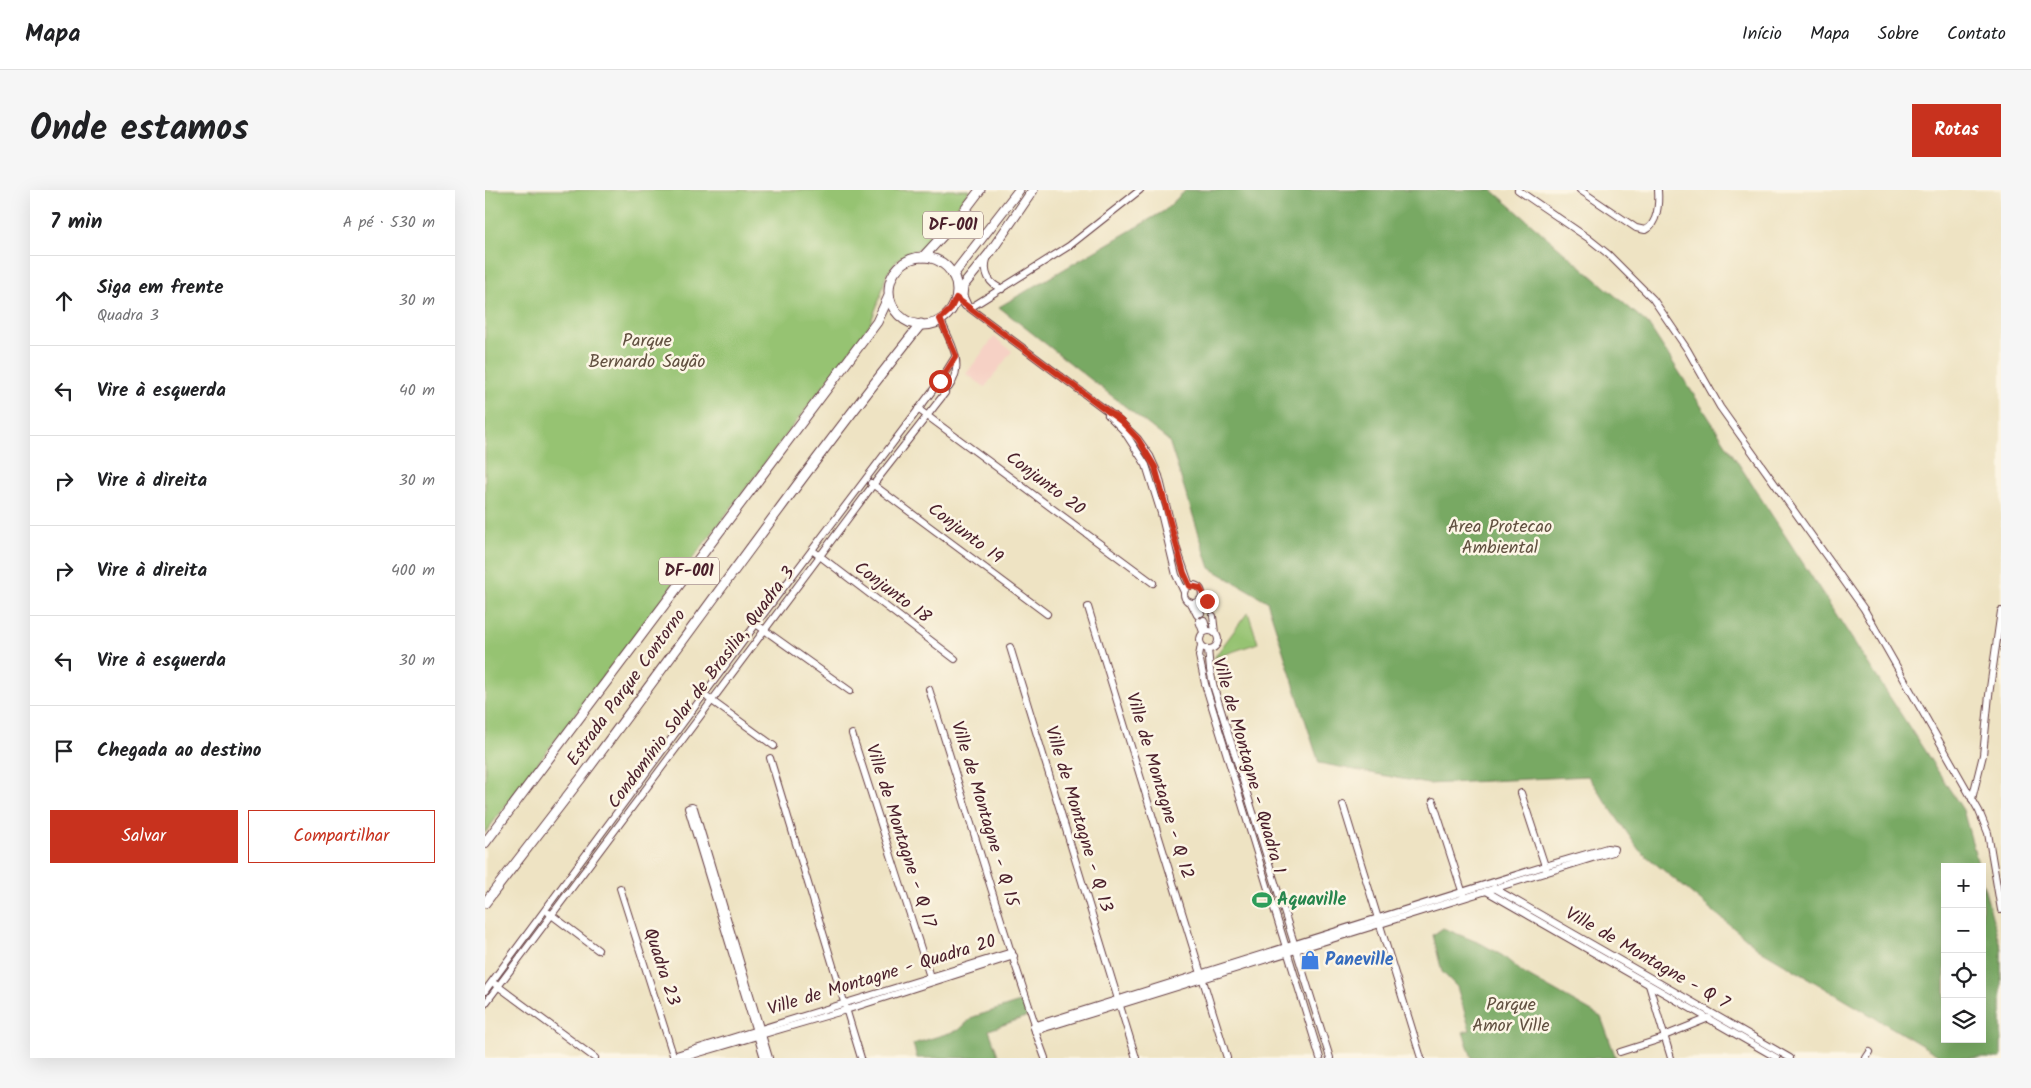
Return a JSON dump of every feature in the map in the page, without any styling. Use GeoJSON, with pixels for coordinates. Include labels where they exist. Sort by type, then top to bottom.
{"type":"FeatureCollection","features":[{"type":"Feature","properties":{"kind":"main road","name":"DF-001"},"geometry":{"type":"LineString","coordinates":[[923,257],[958,219],[980,190]]}},
{"type":"Feature","properties":{"kind":"main road","name":"DF-001"},"geometry":{"type":"LineString","coordinates":[[889,296],[891,280],[898,268],[910,260],[923,257],[941,262],[953,276],[1019,190]]}},
{"type":"Feature","properties":{"kind":"main road"},"geometry":{"type":"LineString","coordinates":[[968,306],[962,296],[963,286],[989,254],[1033,190]]}},
{"type":"Feature","properties":{"kind":"main road"},"geometry":{"type":"LineString","coordinates":[[889,296],[892,305],[899,315],[909,321],[921,324],[940,319],[950,310],[956,298],[956,284],[953,276]]}},
{"type":"Feature","properties":{"kind":"main road","name":"Estrada Parque Contorno"},"geometry":{"type":"LineString","coordinates":[[485,844],[877,322],[889,296]]}},
{"type":"Feature","properties":{"kind":"main road","name":"Estrada Parque Contorno"},"geometry":{"type":"LineString","coordinates":[[485,903],[580,779],[712,598],[855,408],[921,324]]}},
{"type":"Feature","properties":{"kind":"street"},"geometry":{"type":"LineString","coordinates":[[968,306],[1002,289],[1069,246],[1140,190]]}},
{"type":"Feature","properties":{"kind":"street"},"geometry":{"type":"LineString","coordinates":[[1518,190],[1594,243],[1627,271],[1653,299],[1682,341],[1721,407],[1864,609],[1972,799],[1988,833],[2001,910]]}},
{"type":"Feature","properties":{"kind":"street"},"geometry":{"type":"LineString","coordinates":[[1580,190],[1636,228],[1645,230],[1651,226],[1658,205],[1658,190]]}},
{"type":"Feature","properties":{"kind":"street"},"geometry":{"type":"LineString","coordinates":[[989,254],[985,266],[987,274],[994,286],[1002,289]]}},
{"type":"Feature","properties":{"kind":"street"},"geometry":{"type":"LineString","coordinates":[[956,298],[1121,421],[1138,439],[1155,467],[1177,549],[1190,586]]}},
{"type":"Feature","properties":{"kind":"street"},"geometry":{"type":"LineString","coordinates":[[940,319],[956,356],[955,376],[949,387]]}},
{"type":"Feature","properties":{"kind":"street","name":"Condomínio Solar de Brasilia, Quadra 3"},"geometry":{"type":"LineString","coordinates":[[485,991],[545,910],[566,878],[865,478],[938,384],[956,356]]}},
{"type":"Feature","properties":{"kind":"street","name":"Condomínio Solar de Brasilia, Quadra 3"},"geometry":{"type":"LineString","coordinates":[[485,1004],[553,916],[625,815],[819,556],[945,393]]}},
{"type":"Feature","properties":{"kind":"street"},"geometry":{"type":"LineString","coordinates":[[1100,406],[1124,431],[1146,465],[1161,513],[1176,575],[1186,600],[1193,603],[1201,617],[1205,631]]}},
{"type":"Feature","properties":{"kind":"street","name":"Conjunto 20"},"geometry":{"type":"LineString","coordinates":[[918,409],[1153,583]]}},
{"type":"Feature","properties":{"kind":"street","name":"Conjunto 19"},"geometry":{"type":"LineString","coordinates":[[865,478],[1047,614]]}},
{"type":"Feature","properties":{"kind":"street","name":"Conjunto 18"},"geometry":{"type":"LineString","coordinates":[[812,550],[955,659]]}},
{"type":"Feature","properties":{"kind":"street"},"geometry":{"type":"LineString","coordinates":[[1184,592],[1190,586],[1197,586],[1212,612],[1215,632],[1218,638],[1217,644],[1208,649],[1201,645],[1199,638],[1205,631]]}},
{"type":"Feature","properties":{"kind":"street"},"geometry":{"type":"LineString","coordinates":[[1193,603],[1199,601],[1202,594]]}},
{"type":"Feature","properties":{"kind":"street","name":"Ville de Montagne - Q 12"},"geometry":{"type":"LineString","coordinates":[[1088,607],[1227,1058]]}},
{"type":"Feature","properties":{"kind":"street"},"geometry":{"type":"LineString","coordinates":[[1972,799],[1983,755],[1989,695],[2001,612]]}},
{"type":"Feature","properties":{"kind":"street"},"geometry":{"type":"LineString","coordinates":[[756,624],[850,691]]}},
{"type":"Feature","properties":{"kind":"street"},"geometry":{"type":"LineString","coordinates":[[1205,631],[1215,632]]}},
{"type":"Feature","properties":{"kind":"street","name":"Ville de Montagne - Quadra 1"},"geometry":{"type":"LineString","coordinates":[[1201,645],[1199,656],[1223,744],[1319,1055]]}},
{"type":"Feature","properties":{"kind":"street","name":"Ville de Montagne - Q 13"},"geometry":{"type":"LineString","coordinates":[[1010,646],[1136,1058]]}},
{"type":"Feature","properties":{"kind":"street","name":"Ville de Montagne - Quadra 1"},"geometry":{"type":"LineString","coordinates":[[1208,649],[1214,688],[1330,1058]]}},
{"type":"Feature","properties":{"kind":"street","name":"Ville de Montagne - Q 15"},"geometry":{"type":"LineString","coordinates":[[929,689],[1011,953]]}},
{"type":"Feature","properties":{"kind":"street"},"geometry":{"type":"LineString","coordinates":[[704,695],[774,746]]}},
{"type":"Feature","properties":{"kind":"street","name":"Ville de Montagne - Q 17"},"geometry":{"type":"LineString","coordinates":[[852,734],[931,979]]}},
{"type":"Feature","properties":{"kind":"street"},"geometry":{"type":"LineString","coordinates":[[1223,744],[1231,742]]}},
{"type":"Feature","properties":{"kind":"street"},"geometry":{"type":"LineString","coordinates":[[770,758],[861,1058]]}},
{"type":"Feature","properties":{"kind":"street"},"geometry":{"type":"LineString","coordinates":[[1521,793],[1546,869]]}},
{"type":"Feature","properties":{"kind":"street"},"geometry":{"type":"LineString","coordinates":[[1433,801],[1463,895]]}},
{"type":"Feature","properties":{"kind":"street"},"geometry":{"type":"LineString","coordinates":[[1343,805],[1421,1058]]}},
{"type":"Feature","properties":{"kind":"street"},"geometry":{"type":"LineString","coordinates":[[693,808],[688,808],[687,810],[759,1033]]}},
{"type":"Feature","properties":{"kind":"street"},"geometry":{"type":"LineString","coordinates":[[618,810],[625,815]]}},
{"type":"Feature","properties":{"kind":"street"},"geometry":{"type":"LineString","coordinates":[[1035,1029],[1610,850]]}},
{"type":"Feature","properties":{"kind":"street"},"geometry":{"type":"LineString","coordinates":[[1257,854],[1265,851]]}},
{"type":"Feature","properties":{"kind":"street","name":"Quadra 23"},"geometry":{"type":"LineString","coordinates":[[620,888],[674,1057]]}},
{"type":"Feature","properties":{"kind":"street","name":"Ville de Montagne - Q 7"},"geometry":{"type":"LineString","coordinates":[[1488,888],[1648,976],[1790,1058]]}},
{"type":"Feature","properties":{"kind":"street","name":"Ville de Montagne - Q 7"},"geometry":{"type":"LineString","coordinates":[[1488,888],[1649,985],[1777,1058]]}},
{"type":"Feature","properties":{"kind":"street"},"geometry":{"type":"LineString","coordinates":[[545,910],[598,950]]}},
{"type":"Feature","properties":{"kind":"street","name":"Ville de Montagne - Quadra 20"},"geometry":{"type":"LineString","coordinates":[[759,1033],[1011,953],[1045,1058]]}},
{"type":"Feature","properties":{"kind":"street"},"geometry":{"type":"LineString","coordinates":[[1648,976],[1671,1058]]}},
{"type":"Feature","properties":{"kind":"street"},"geometry":{"type":"LineString","coordinates":[[492,982],[595,1058]]}},
{"type":"Feature","properties":{"kind":"street"},"geometry":{"type":"LineString","coordinates":[[1620,1052],[1664,1037],[1715,1015]]}},
{"type":"Feature","properties":{"kind":"street"},"geometry":{"type":"LineString","coordinates":[[674,1057],[759,1033]]}},
{"type":"Feature","properties":{"kind":"street"},"geometry":{"type":"LineString","coordinates":[[682,1058],[759,1033]]}},
{"type":"Feature","properties":{"kind":"street","name":"Ville de Montagne - Quadra 20"},"geometry":{"type":"LineString","coordinates":[[759,1033],[764,1058]]}},
{"type":"Feature","properties":{"kind":"street","name":"Ville de Montagne - Quadra 20"},"geometry":{"type":"LineString","coordinates":[[759,1033],[769,1058]]}},
{"type":"Feature","properties":{"kind":"street"},"geometry":{"type":"LineString","coordinates":[[1319,1055],[1327,1049]]}},
{"type":"Feature","properties":{"kind":"shaded area"},"geometry":{"type":"Polygon","coordinates":[[[994,337],[1012,351],[985,387],[966,374],[994,337]]]}},
{"type":"Feature","properties":{"kind":"green space","name":"Parque Bernardo Sayão"},"geometry":{"type":"Polygon","coordinates":[[[485,190],[970,190],[925,248],[915,250],[898,259],[886,275],[870,324],[485,833],[485,190]]]}},
{"type":"Feature","properties":{"kind":"green space","name":"Area Protecao Ambiental"},"geometry":{"type":"Polygon","coordinates":[[[1186,190],[1492,190],[1648,324],[1963,810],[1978,863],[1941,863],[1941,1043],[1986,1043],[1986,895],[2001,949],[2001,1058],[1943,1058],[1759,949],[1639,850],[1588,776],[1428,784],[1319,763],[1267,601],[1210,568],[1169,441],[999,307],[1164,211],[1186,190]]]}},
{"type":"Feature","properties":{"kind":"green space"},"geometry":{"type":"Polygon","coordinates":[[[1248,612],[1258,643],[1214,658],[1248,612]]]}},
{"type":"Feature","properties":{"kind":"green space","name":"Parque Amor Ville"},"geometry":{"type":"Polygon","coordinates":[[[1443,928],[1482,944],[1503,956],[1523,973],[1601,1017],[1616,1058],[1472,1058],[1463,1032],[1470,1030],[1457,987],[1442,972],[1433,935],[1443,928]]]}},
{"type":"Feature","properties":{"kind":"green space"},"geometry":{"type":"Polygon","coordinates":[[[1023,1001],[1028,1016],[989,1030],[999,1058],[917,1058],[913,1044],[959,1030],[973,1017],[1023,1001]]]}},
{"type":"Feature","properties":{"kind":"place","name":"Aquaville"},"geometry":{"type":"Point","coordinates":[1262,900]}},
{"type":"Feature","properties":{"kind":"place","name":"Paneville"},"geometry":{"type":"Point","coordinates":[1310,960]}},
{"type":"Feature","properties":{"kind":"route"},"geometry":{"type":"LineString","coordinates":[[940,381],[956,356],[940,319],[950,310],[956,298],[1121,421],[1138,439],[1159,476],[1184,573],[1190,586],[1193,585],[1200,588],[1207,601]]}}]}
